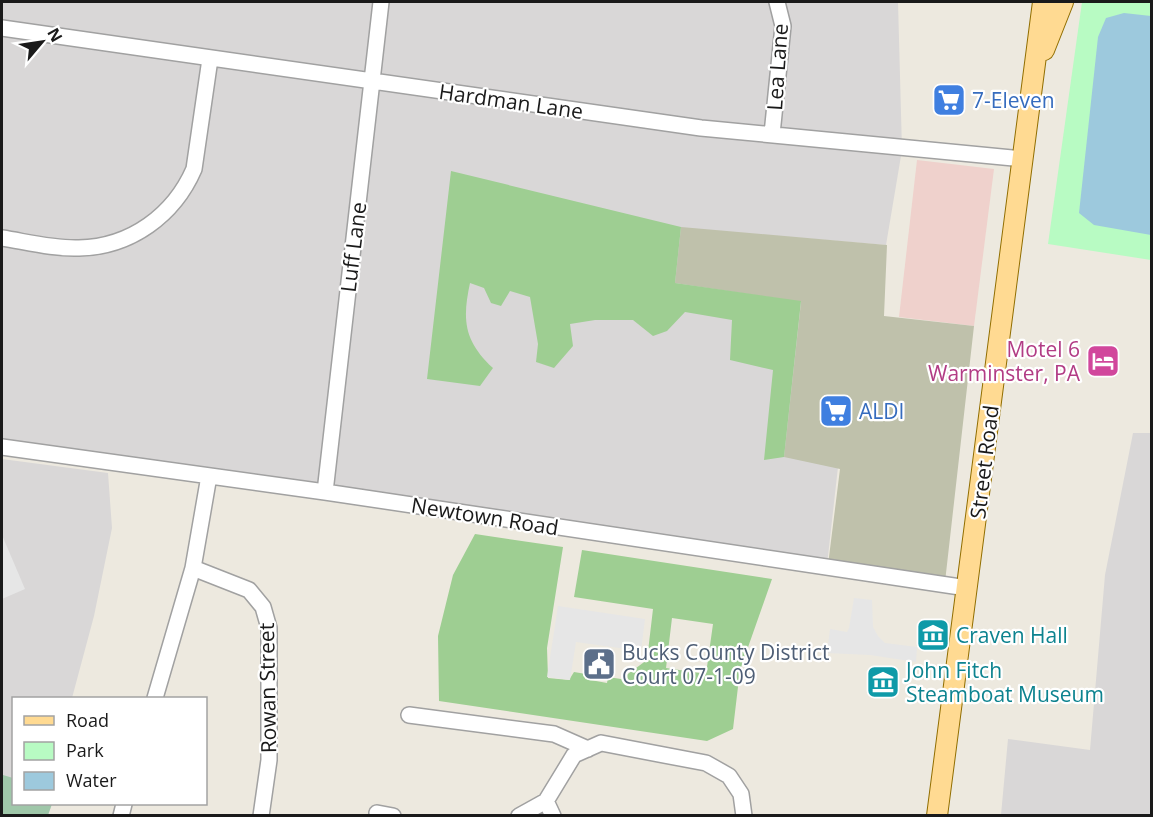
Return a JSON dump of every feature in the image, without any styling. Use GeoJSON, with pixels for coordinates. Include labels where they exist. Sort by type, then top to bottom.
{"type":"FeatureCollection","features":[{"type":"Feature","properties":{"kind":"main road","name":"Street Road"},"geometry":{"type":"LineString","coordinates":[[937,816],[1043,2]]}},
{"type":"Feature","properties":{"kind":"main road"},"geometry":{"type":"LineString","coordinates":[[1033,77],[1063,2]]}},
{"type":"Feature","properties":{"kind":"street","name":"Luff Lane"},"geometry":{"type":"LineString","coordinates":[[325,492],[381,2]]}},
{"type":"Feature","properties":{"kind":"street","name":"Lea Lane"},"geometry":{"type":"LineString","coordinates":[[772,134],[783,26],[777,2]]}},
{"type":"Feature","properties":{"kind":"street","name":"Hardman Lane"},"geometry":{"type":"LineString","coordinates":[[2,28],[701,128],[1023,159]]}},
{"type":"Feature","properties":{"kind":"street"},"geometry":{"type":"LineString","coordinates":[[2,238],[65,248],[98,247],[134,234],[161,217],[187,185],[194,169],[210,59]]}},
{"type":"Feature","properties":{"kind":"street","name":"Newtown Road"},"geometry":{"type":"LineString","coordinates":[[2,447],[325,492],[967,588]]}},
{"type":"Feature","properties":{"kind":"street"},"geometry":{"type":"LineString","coordinates":[[156,697],[193,568],[208,476]]}},
{"type":"Feature","properties":{"kind":"street","name":"Rowan Street"},"geometry":{"type":"LineString","coordinates":[[193,568],[249,590],[263,607],[269,628],[269,760],[261,816]]}},
{"type":"Feature","properties":{"kind":"street"},"geometry":{"type":"LineString","coordinates":[[409,716],[554,734],[588,749]]}},
{"type":"Feature","properties":{"kind":"street"},"geometry":{"type":"LineString","coordinates":[[519,816],[546,801],[574,755],[601,743],[706,763],[729,776],[741,794],[744,816]]}},
{"type":"Feature","properties":{"kind":"street"},"geometry":{"type":"LineString","coordinates":[[546,801],[554,816]]}},
{"type":"Feature","properties":{"kind":"street"},"geometry":{"type":"LineString","coordinates":[[377,813],[393,816]]}},
{"type":"Feature","properties":{"kind":"shaded area"},"geometry":{"type":"Polygon","coordinates":[[[2,2],[898,2],[902,150],[886,245],[682,228],[801,302],[785,456],[838,467],[827,565],[2,444],[2,2]]]}},
{"type":"Feature","properties":{"kind":"shaded area"},"geometry":{"type":"Polygon","coordinates":[[[917,160],[994,169],[974,326],[899,317],[917,160]]]}},
{"type":"Feature","properties":{"kind":"shaded area"},"geometry":{"type":"Polygon","coordinates":[[[681,227],[887,245],[884,316],[974,326],[945,582],[828,565],[840,469],[784,457],[801,302],[675,283],[681,227]]]}},
{"type":"Feature","properties":{"kind":"shaded area"},"geometry":{"type":"Polygon","coordinates":[[[1133,433],[1151,433],[1151,815],[1001,815],[1008,739],[1090,750],[1105,575],[1133,433]]]}},
{"type":"Feature","properties":{"kind":"shaded area"},"geometry":{"type":"Polygon","coordinates":[[[2,459],[108,473],[112,528],[94,616],[72,697],[12,697],[12,805],[52,805],[48,815],[2,816],[2,459]]]}},
{"type":"Feature","properties":{"kind":"shaded area"},"geometry":{"type":"Polygon","coordinates":[[[2,535],[25,589],[2,599],[2,535]]]}},
{"type":"Feature","properties":{"kind":"shaded area"},"geometry":{"type":"Polygon","coordinates":[[[854,598],[872,600],[873,627],[878,636],[885,643],[917,647],[916,662],[870,655],[827,653],[830,629],[847,632],[849,628],[854,598]]]}},
{"type":"Feature","properties":{"kind":"shaded area"},"geometry":{"type":"Polygon","coordinates":[[[558,606],[645,619],[641,651],[576,642],[570,680],[547,677],[558,606]]]}},
{"type":"Feature","properties":{"kind":"green space"},"geometry":{"type":"Polygon","coordinates":[[[1082,2],[1151,2],[1151,260],[1048,244],[1082,2]]]}},
{"type":"Feature","properties":{"kind":"green space"},"geometry":{"type":"Polygon","coordinates":[[[451,171],[681,227],[675,283],[801,301],[784,457],[764,460],[773,370],[730,360],[732,320],[685,312],[667,331],[653,336],[633,320],[595,320],[570,324],[573,346],[554,368],[536,362],[538,344],[530,297],[510,291],[501,306],[491,303],[484,288],[470,283],[466,308],[468,329],[476,349],[493,368],[480,386],[427,379],[451,171]]]}},
{"type":"Feature","properties":{"kind":"green space"},"geometry":{"type":"Polygon","coordinates":[[[475,534],[563,547],[547,648],[548,678],[569,680],[574,672],[586,674],[585,679],[607,683],[608,677],[621,679],[647,660],[653,609],[574,597],[582,550],[772,579],[740,670],[733,729],[707,741],[439,701],[438,636],[453,575],[475,534]],[[672,618],[666,668],[706,674],[713,624],[672,618]]]}},
{"type":"Feature","properties":{"kind":"green space"},"geometry":{"type":"Polygon","coordinates":[[[3,775],[12,778],[12,805],[52,805],[48,815],[2,815],[3,775]]]}},
{"type":"Feature","properties":{"kind":"water"},"geometry":{"type":"Polygon","coordinates":[[[1124,13],[1151,16],[1151,235],[1094,225],[1079,213],[1098,37],[1106,18],[1124,13]]]}},
{"type":"Feature","properties":{"kind":"place","name":"7-Eleven"},"geometry":{"type":"Point","coordinates":[949,100]}},
{"type":"Feature","properties":{"kind":"place","name":"Motel 6 Warminster, PA"},"geometry":{"type":"Point","coordinates":[1103,361]}},
{"type":"Feature","properties":{"kind":"place","name":"ALDI"},"geometry":{"type":"Point","coordinates":[836,411]}},
{"type":"Feature","properties":{"kind":"place","name":"Craven Hall"},"geometry":{"type":"Point","coordinates":[933,635]}},
{"type":"Feature","properties":{"kind":"place","name":"Bucks County District Court 07-1-09"},"geometry":{"type":"Point","coordinates":[599,664]}},
{"type":"Feature","properties":{"kind":"place","name":"John Fitch Steamboat Museum"},"geometry":{"type":"Point","coordinates":[883,682]}}]}
